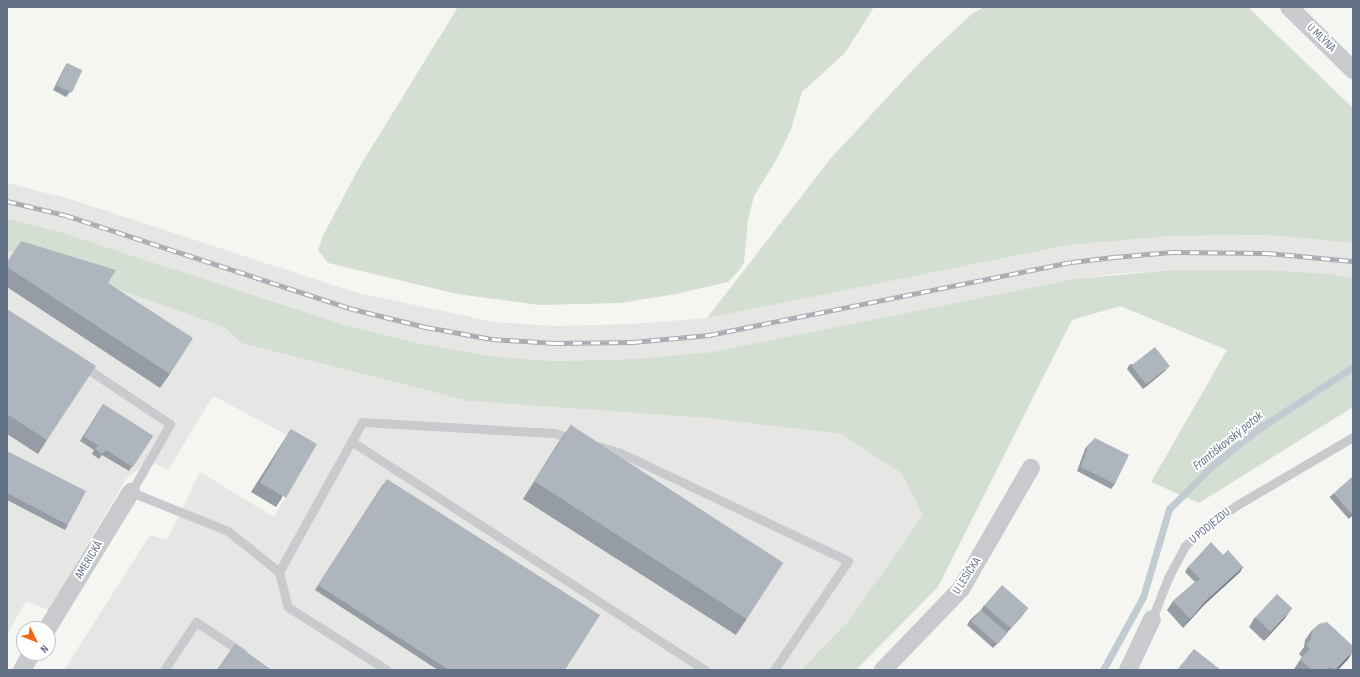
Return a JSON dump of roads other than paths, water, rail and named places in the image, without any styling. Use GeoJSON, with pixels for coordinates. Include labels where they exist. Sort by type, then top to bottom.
{"type":"FeatureCollection","features":[{"type":"Feature","properties":{"kind":"street","name":"U MLÝNA"},"geometry":{"type":"LineString","coordinates":[[1289,7],[1353,70]]}},
{"type":"Feature","properties":{"kind":"street","name":"U LESÍČKA"},"geometry":{"type":"LineString","coordinates":[[883,670],[961,590],[1031,468]]}},
{"type":"Feature","properties":{"kind":"street","name":"AMERICKÁ"},"geometry":{"type":"LineString","coordinates":[[52,621],[131,492]]}},
{"type":"Feature","properties":{"kind":"street","name":"U PODJEZDU"},"geometry":{"type":"LineString","coordinates":[[1128,670],[1152,618]]}},
{"type":"Feature","properties":{"kind":"street"},"geometry":{"type":"LineString","coordinates":[[22,670],[27,661]]}},
{"type":"Feature","properties":{"kind":"lane"},"geometry":{"type":"LineString","coordinates":[[72,359],[170,424],[131,492],[228,531],[279,572],[288,607],[387,670]]}},
{"type":"Feature","properties":{"kind":"lane"},"geometry":{"type":"LineString","coordinates":[[279,572],[362,422],[554,433],[621,454],[848,561],[774,670]]}},
{"type":"Feature","properties":{"kind":"lane","name":"U PODJEZDU"},"geometry":{"type":"LineString","coordinates":[[1152,618],[1168,578],[1186,546],[1200,531],[1237,505],[1353,437]]}},
{"type":"Feature","properties":{"kind":"lane"},"geometry":{"type":"LineString","coordinates":[[351,441],[705,670]]}},
{"type":"Feature","properties":{"kind":"lane"},"geometry":{"type":"LineString","coordinates":[[164,670],[196,622],[249,657]]}},
{"type":"Feature","properties":{"kind":"waterway","name":"Františkovský potok"},"geometry":{"type":"LineString","coordinates":[[1103,670],[1143,597],[1169,509],[1212,466],[1258,429],[1353,367]]}},
{"type":"Feature","properties":{"kind":"railway"},"geometry":{"type":"LineString","coordinates":[[7,201],[65,215],[349,308],[426,327],[492,339],[555,343],[633,342],[709,335],[1072,262],[1114,257],[1172,252],[1267,253],[1353,261]]}}]}
